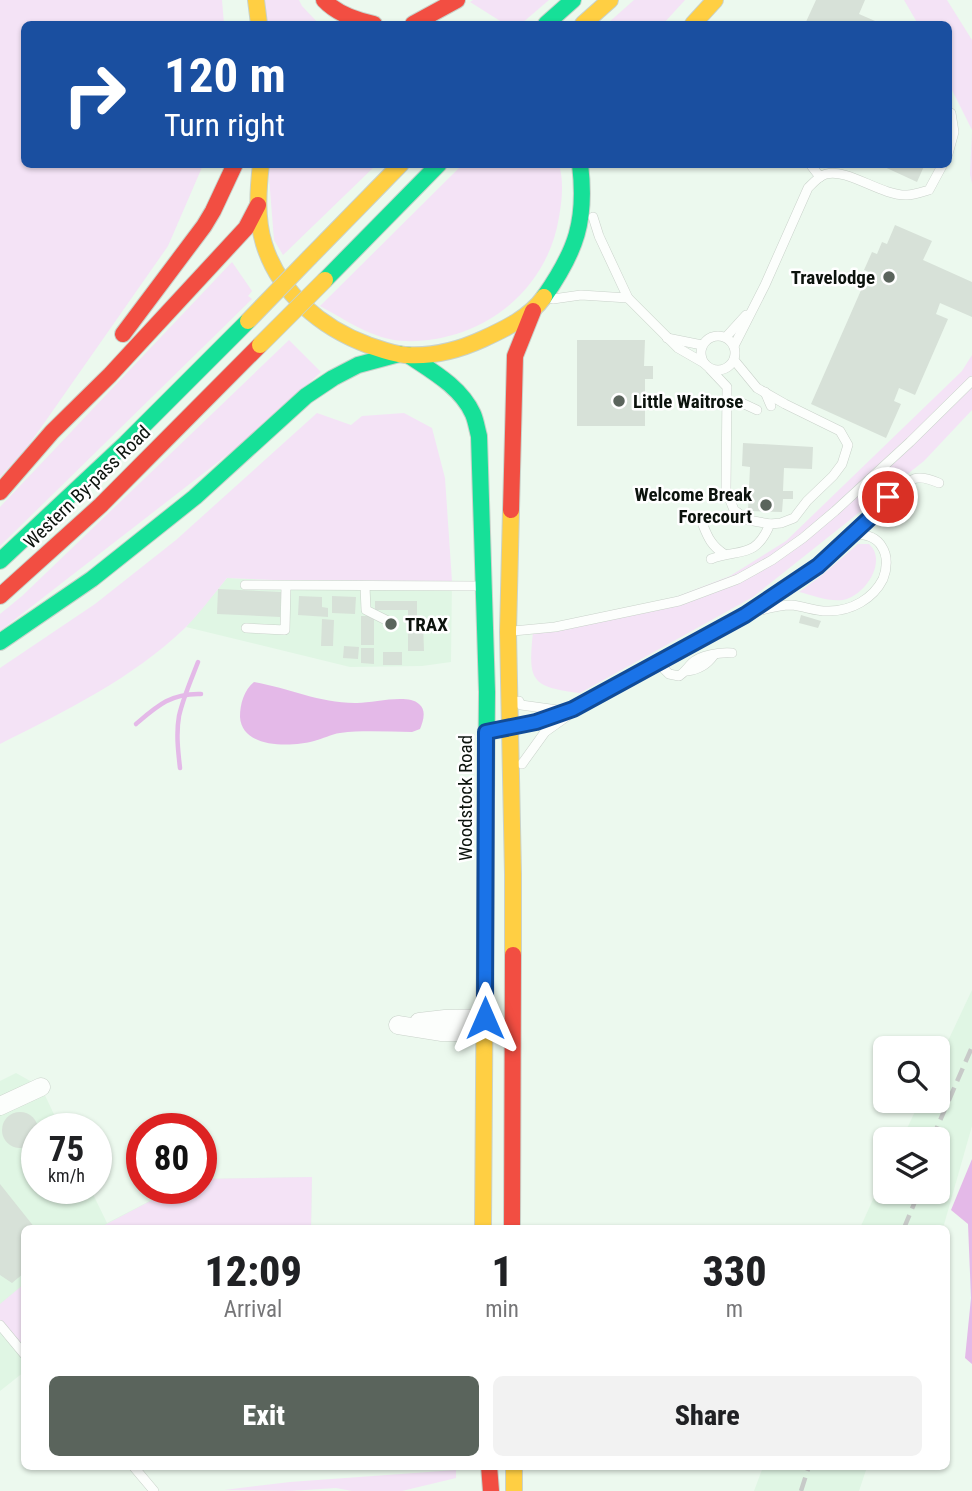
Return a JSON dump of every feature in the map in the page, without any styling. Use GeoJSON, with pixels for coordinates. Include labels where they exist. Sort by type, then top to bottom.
{"type":"FeatureCollection","features":[{"type":"Feature","properties":{"kind":"highway"},"geometry":{"type":"LineString","coordinates":[[253,21],[255,0]]}},
{"type":"Feature","properties":{"kind":"highway"},"geometry":{"type":"LineString","coordinates":[[255,0],[259,21]]}},
{"type":"Feature","properties":{"kind":"highway"},"geometry":{"type":"LineString","coordinates":[[324,0],[328,5],[360,21]]}},
{"type":"Feature","properties":{"kind":"highway"},"geometry":{"type":"LineString","coordinates":[[418,21],[457,0]]}},
{"type":"Feature","properties":{"kind":"highway"},"geometry":{"type":"LineString","coordinates":[[549,21],[573,0]]}},
{"type":"Feature","properties":{"kind":"highway"},"geometry":{"type":"LineString","coordinates":[[586,21],[610,0]]}},
{"type":"Feature","properties":{"kind":"highway"},"geometry":{"type":"LineString","coordinates":[[696,21],[715,0]]}},
{"type":"Feature","properties":{"kind":"highway"},"geometry":{"type":"LineString","coordinates":[[52,432],[204,226],[233,168]]}},
{"type":"Feature","properties":{"kind":"highway"},"geometry":{"type":"LineString","coordinates":[[261,168],[258,205],[265,244],[274,266],[294,295],[312,313],[341,333],[373,347],[404,355]]}},
{"type":"Feature","properties":{"kind":"highway","name":"Western By-pass Road"},"geometry":{"type":"LineString","coordinates":[[0,561],[152,418],[397,168]]}},
{"type":"Feature","properties":{"kind":"highway","name":"Western By-pass Road"},"geometry":{"type":"LineString","coordinates":[[0,596],[76,529],[435,168]]}},
{"type":"Feature","properties":{"kind":"highway"},"geometry":{"type":"LineString","coordinates":[[512,1225],[513,854],[508,632],[515,356],[538,305],[556,281],[574,246],[581,222],[583,174]]}},
{"type":"Feature","properties":{"kind":"highway"},"geometry":{"type":"LineString","coordinates":[[0,492],[52,432],[110,375],[246,228],[258,205]]}},
{"type":"Feature","properties":{"kind":"highway"},"geometry":{"type":"LineString","coordinates":[[0,642],[92,579],[195,497],[306,396],[333,378],[358,365],[404,355],[439,353],[476,343],[538,305]]}},
{"type":"Feature","properties":{"kind":"highway","name":"Woodstock Road"},"geometry":{"type":"LineString","coordinates":[[404,355],[443,379],[464,399],[473,414],[479,436],[487,692],[483,1225]]}},
{"type":"Feature","properties":{"kind":"highway"},"geometry":{"type":"LineString","coordinates":[[489,1470],[491,1491]]}},
{"type":"Feature","properties":{"kind":"highway"},"geometry":{"type":"LineString","coordinates":[[514,1470],[514,1491]]}},
{"type":"Feature","properties":{"kind":"street"},"geometry":{"type":"LineString","coordinates":[[485,1025],[513,1025]]}},
{"type":"Feature","properties":{"kind":"street"},"geometry":{"type":"LineString","coordinates":[[0,1107],[41,1087]]}},
{"type":"Feature","properties":{"kind":"lane"},"geometry":{"type":"LineString","coordinates":[[952,119],[952,139]]}},
{"type":"Feature","properties":{"kind":"lane"},"geometry":{"type":"LineString","coordinates":[[734,346],[765,285],[808,188],[825,172],[844,175],[888,193],[908,196],[929,190],[941,168]]}},
{"type":"Feature","properties":{"kind":"lane"},"geometry":{"type":"LineString","coordinates":[[583,174],[599,236],[628,298],[666,338],[707,366],[722,370],[727,368],[734,360],[734,346],[726,337],[715,335],[705,340],[700,354],[707,366],[727,387],[726,490],[734,510],[748,520],[781,523],[794,518],[808,496],[833,476],[842,464],[848,445],[840,431],[757,388],[734,360]]}},
{"type":"Feature","properties":{"kind":"lane"},"geometry":{"type":"LineString","coordinates":[[538,305],[581,295],[628,298]]}},
{"type":"Feature","properties":{"kind":"lane"},"geometry":{"type":"LineString","coordinates":[[726,337],[754,306]]}},
{"type":"Feature","properties":{"kind":"lane"},"geometry":{"type":"LineString","coordinates":[[666,338],[702,345]]}},
{"type":"Feature","properties":{"kind":"lane"},"geometry":{"type":"LineString","coordinates":[[508,632],[555,627],[679,601],[738,579],[803,538],[910,442],[972,381]]}},
{"type":"Feature","properties":{"kind":"lane"},"geometry":{"type":"LineString","coordinates":[[765,392],[771,406]]}},
{"type":"Feature","properties":{"kind":"lane"},"geometry":{"type":"LineString","coordinates":[[727,405],[742,403],[757,410]]}},
{"type":"Feature","properties":{"kind":"lane"},"geometry":{"type":"LineString","coordinates":[[512,786],[520,766],[545,732],[585,703],[745,615],[818,566],[885,504],[898,488],[904,488],[919,477],[939,483]]}},
{"type":"Feature","properties":{"kind":"lane"},"geometry":{"type":"LineString","coordinates":[[711,559],[724,554],[743,553],[757,545],[770,524]]}},
{"type":"Feature","properties":{"kind":"lane"},"geometry":{"type":"LineString","coordinates":[[703,525],[715,549],[724,554]]}},
{"type":"Feature","properties":{"kind":"lane"},"geometry":{"type":"LineString","coordinates":[[745,615],[790,605],[829,611],[848,608],[864,600],[885,575],[886,556],[882,545],[874,537],[854,534]]}},
{"type":"Feature","properties":{"kind":"lane"},"geometry":{"type":"LineString","coordinates":[[245,585],[483,587]]}},
{"type":"Feature","properties":{"kind":"lane"},"geometry":{"type":"LineString","coordinates":[[246,628],[285,630],[286,586]]}},
{"type":"Feature","properties":{"kind":"lane"},"geometry":{"type":"LineString","coordinates":[[365,586],[366,610],[394,624]]}},
{"type":"Feature","properties":{"kind":"lane"},"geometry":{"type":"LineString","coordinates":[[657,662],[669,674],[679,676],[709,663],[714,655],[732,653]]}},
{"type":"Feature","properties":{"kind":"lane"},"geometry":{"type":"LineString","coordinates":[[509,681],[521,705],[566,711]]}},
{"type":"Feature","properties":{"kind":"lane"},"geometry":{"type":"LineString","coordinates":[[485,936],[479,902],[478,734],[487,692]]}},
{"type":"Feature","properties":{"kind":"lane"},"geometry":{"type":"LineString","coordinates":[[486,732],[536,722],[585,703]]}},
{"type":"Feature","properties":{"kind":"lane"},"geometry":{"type":"LineString","coordinates":[[512,1138],[521,1035],[522,893],[513,854]]}},
{"type":"Feature","properties":{"kind":"lane"},"geometry":{"type":"LineString","coordinates":[[478,1225],[483,1196]]}},
{"type":"Feature","properties":{"kind":"lane"},"geometry":{"type":"LineString","coordinates":[[0,1325],[21,1350]]}},
{"type":"Feature","properties":{"kind":"lane"},"geometry":{"type":"LineString","coordinates":[[136,1470],[154,1491]]}},
{"type":"Feature","properties":{"kind":"shaded area"},"geometry":{"type":"Polygon","coordinates":[[[0,0],[222,0],[224,21],[21,21],[21,168],[202,168],[168,246],[26,449],[0,477],[0,0]]]}},
{"type":"Feature","properties":{"kind":"shaded area"},"geometry":{"type":"Polygon","coordinates":[[[264,0],[299,0],[316,21],[266,21],[264,0]]]}},
{"type":"Feature","properties":{"kind":"shaded area"},"geometry":{"type":"Polygon","coordinates":[[[549,0],[524,21],[500,21],[470,2],[549,0]]]}},
{"type":"Feature","properties":{"kind":"shaded area"},"geometry":{"type":"Polygon","coordinates":[[[634,0],[685,0],[666,21],[610,21],[634,0]]]}},
{"type":"Feature","properties":{"kind":"shaded area"},"geometry":{"type":"Polygon","coordinates":[[[904,0],[947,0],[972,40],[972,130],[952,90],[952,21],[916,21],[904,0]]]}},
{"type":"Feature","properties":{"kind":"shaded area"},"geometry":{"type":"Polygon","coordinates":[[[972,130],[972,184],[970,174],[972,130]]]}},
{"type":"Feature","properties":{"kind":"shaded area"},"geometry":{"type":"Polygon","coordinates":[[[268,168],[373,168],[283,255],[274,240],[268,168]]]}},
{"type":"Feature","properties":{"kind":"shaded area"},"geometry":{"type":"Polygon","coordinates":[[[459,168],[560,168],[562,198],[559,217],[552,244],[540,269],[505,309],[483,323],[458,334],[431,340],[403,341],[381,337],[320,306],[459,168]]]}},
{"type":"Feature","properties":{"kind":"shaded area"},"geometry":{"type":"Polygon","coordinates":[[[232,262],[252,291],[248,296],[252,299],[0,546],[0,507],[232,262]]]}},
{"type":"Feature","properties":{"kind":"shaded area"},"geometry":{"type":"Polygon","coordinates":[[[289,340],[321,372],[240,445],[0,631],[0,614],[289,340]]]}},
{"type":"Feature","properties":{"kind":"shaded area"},"geometry":{"type":"Polygon","coordinates":[[[972,355],[972,410],[924,461],[753,597],[580,693],[551,688],[536,678],[531,661],[533,632],[642,610],[730,576],[786,541],[962,371],[972,355]]]}},
{"type":"Feature","properties":{"kind":"shaded area"},"geometry":{"type":"Polygon","coordinates":[[[317,413],[351,425],[362,416],[404,413],[432,428],[445,478],[452,581],[227,578],[185,628],[143,663],[97,693],[0,744],[0,668],[95,604],[176,540],[317,413]]]}},
{"type":"Feature","properties":{"kind":"shaded area"},"geometry":{"type":"Polygon","coordinates":[[[858,544],[869,544],[876,559],[871,577],[859,592],[838,600],[799,592],[821,576],[858,544]]]}},
{"type":"Feature","properties":{"kind":"shaded area"},"geometry":{"type":"Polygon","coordinates":[[[227,578],[452,581],[451,662],[422,666],[350,667],[186,627],[227,578]]]}},
{"type":"Feature","properties":{"kind":"shaded area"},"geometry":{"type":"Polygon","coordinates":[[[254,682],[342,702],[406,699],[419,704],[424,713],[423,720],[420,729],[412,732],[349,732],[305,743],[270,743],[249,735],[240,717],[243,698],[254,682]]]}},
{"type":"Feature","properties":{"kind":"shaded area"},"geometry":{"type":"Polygon","coordinates":[[[972,990],[972,1126],[950,1203],[950,1127],[908,1127],[914,1113],[950,1113],[950,1037],[972,990]]]}},
{"type":"Feature","properties":{"kind":"shaded area"},"geometry":{"type":"Polygon","coordinates":[[[16,1073],[41,1087],[53,1113],[21,1113],[21,1204],[98,1204],[107,1223],[144,1204],[217,1204],[217,1179],[312,1177],[311,1225],[21,1225],[21,1374],[0,1391],[0,1081],[16,1073]]]}},
{"type":"Feature","properties":{"kind":"shaded area"},"geometry":{"type":"Polygon","coordinates":[[[972,1159],[972,1364],[965,1358],[971,1298],[968,1224],[951,1210],[972,1159]]]}},
{"type":"Feature","properties":{"kind":"shaded area"},"geometry":{"type":"Polygon","coordinates":[[[312,1177],[311,1225],[105,1225],[145,1204],[217,1204],[217,1179],[312,1177]]]}},
{"type":"Feature","properties":{"kind":"shaded area"},"geometry":{"type":"Polygon","coordinates":[[[873,1199],[873,1204],[950,1204],[944,1225],[861,1225],[873,1199]]]}},
{"type":"Feature","properties":{"kind":"shaded area"},"geometry":{"type":"Polygon","coordinates":[[[21,1286],[21,1350],[0,1325],[0,1304],[21,1286]]]}},
{"type":"Feature","properties":{"kind":"shaded area"},"geometry":{"type":"Polygon","coordinates":[[[456,1470],[456,1478],[402,1491],[352,1491],[336,1488],[290,1491],[224,1490],[290,1482],[456,1470]]]}},
{"type":"Feature","properties":{"kind":"shaded area"},"geometry":{"type":"Polygon","coordinates":[[[762,1470],[866,1470],[859,1491],[754,1491],[762,1470]]]}},
{"type":"Feature","properties":{"kind":"building"},"geometry":{"type":"Polygon","coordinates":[[[816,0],[865,0],[859,14],[875,21],[806,21],[816,0]]]}},
{"type":"Feature","properties":{"kind":"building"},"geometry":{"type":"Polygon","coordinates":[[[887,168],[923,168],[917,182],[887,168]]]}},
{"type":"Feature","properties":{"kind":"building"},"geometry":{"type":"Polygon","coordinates":[[[895,225],[932,241],[923,260],[972,282],[972,317],[940,303],[936,314],[948,319],[915,395],[899,388],[894,401],[901,404],[886,438],[811,404],[869,272],[864,270],[872,252],[877,254],[882,242],[887,244],[895,225]]]}},
{"type":"Feature","properties":{"kind":"building"},"geometry":{"type":"Polygon","coordinates":[[[577,340],[645,340],[644,366],[653,366],[653,379],[645,379],[645,426],[577,426],[577,340]]]}},
{"type":"Feature","properties":{"kind":"building"},"geometry":{"type":"Polygon","coordinates":[[[743,443],[813,447],[812,469],[784,468],[783,491],[793,491],[793,499],[783,499],[782,512],[748,511],[750,467],[742,466],[743,443]]]}},
{"type":"Feature","properties":{"kind":"building"},"geometry":{"type":"Polygon","coordinates":[[[218,589],[281,592],[280,617],[217,614],[218,589]]]}},
{"type":"Feature","properties":{"kind":"building"},"geometry":{"type":"Polygon","coordinates":[[[299,596],[322,597],[322,607],[328,608],[328,617],[298,615],[299,596]]]}},
{"type":"Feature","properties":{"kind":"building"},"geometry":{"type":"Polygon","coordinates":[[[332,596],[356,597],[355,614],[332,613],[332,596]]]}},
{"type":"Feature","properties":{"kind":"building"},"geometry":{"type":"Polygon","coordinates":[[[375,601],[417,601],[417,622],[423,622],[424,651],[408,651],[408,610],[375,610],[375,601]]]}},
{"type":"Feature","properties":{"kind":"building"},"geometry":{"type":"Polygon","coordinates":[[[801,615],[821,621],[818,628],[799,623],[801,615]]]}},
{"type":"Feature","properties":{"kind":"building"},"geometry":{"type":"Polygon","coordinates":[[[361,616],[374,616],[374,645],[361,645],[361,616]]]}},
{"type":"Feature","properties":{"kind":"building"},"geometry":{"type":"Polygon","coordinates":[[[322,619],[334,620],[333,646],[321,646],[322,619]]]}},
{"type":"Feature","properties":{"kind":"building"},"geometry":{"type":"Polygon","coordinates":[[[344,646],[359,647],[358,659],[343,658],[344,646]]]}},
{"type":"Feature","properties":{"kind":"building"},"geometry":{"type":"Polygon","coordinates":[[[361,648],[374,648],[374,664],[361,663],[361,648]]]}},
{"type":"Feature","properties":{"kind":"building"},"geometry":{"type":"Polygon","coordinates":[[[383,652],[402,652],[402,665],[383,665],[383,652]]]}},
{"type":"Feature","properties":{"kind":"building"},"geometry":{"type":"Polygon","coordinates":[[[20,1112],[27,1113],[21,1113],[20,1148],[7,1143],[2,1130],[7,1117],[20,1112]]]}},
{"type":"Feature","properties":{"kind":"building"},"geometry":{"type":"Polygon","coordinates":[[[0,1184],[33,1225],[21,1225],[21,1276],[12,1283],[0,1275],[0,1184]]]}},
{"type":"Feature","properties":{"kind":"waterway"},"geometry":{"type":"LineString","coordinates":[[180,768],[177,735],[179,716],[198,662]]}},
{"type":"Feature","properties":{"kind":"waterway"},"geometry":{"type":"LineString","coordinates":[[136,724],[173,698],[201,694]]}},
{"type":"Feature","properties":{"kind":"railway"},"geometry":{"type":"LineString","coordinates":[[937,1127],[972,1047]]}},
{"type":"Feature","properties":{"kind":"railway"},"geometry":{"type":"LineString","coordinates":[[905,1225],[914,1204]]}},
{"type":"Feature","properties":{"kind":"railway"},"geometry":{"type":"LineString","coordinates":[[801,1491],[808,1470]]}},
{"type":"Feature","properties":{"kind":"traffic: fast"},"geometry":{"type":"LineString","coordinates":[[549,21],[573,0]]}},
{"type":"Feature","properties":{"kind":"traffic: fast"},"geometry":{"type":"LineString","coordinates":[[325,280],[435,168]]}},
{"type":"Feature","properties":{"kind":"traffic: fast"},"geometry":{"type":"LineString","coordinates":[[544,297],[564,265],[577,235],[582,202],[580,168]]}},
{"type":"Feature","properties":{"kind":"traffic: fast"},"geometry":{"type":"LineString","coordinates":[[0,561],[126,443],[248,321]]}},
{"type":"Feature","properties":{"kind":"traffic: fast"},"geometry":{"type":"LineString","coordinates":[[0,642],[92,579],[195,497],[306,396],[358,365],[399,354]]}},
{"type":"Feature","properties":{"kind":"traffic: fast"},"geometry":{"type":"LineString","coordinates":[[408,355],[445,380],[461,396],[473,414],[479,436],[487,692],[486,800]]}},
{"type":"Feature","properties":{"kind":"traffic: slow"},"geometry":{"type":"LineString","coordinates":[[256,0],[259,21]]}},
{"type":"Feature","properties":{"kind":"traffic: slow"},"geometry":{"type":"LineString","coordinates":[[586,21],[610,0]]}},
{"type":"Feature","properties":{"kind":"traffic: slow"},"geometry":{"type":"LineString","coordinates":[[696,21],[715,0]]}},
{"type":"Feature","properties":{"kind":"traffic: slow"},"geometry":{"type":"LineString","coordinates":[[261,168],[260,224],[271,262],[291,293],[304,306],[334,329],[351,338],[400,354],[425,355],[445,352],[474,343],[508,327],[532,311],[544,297]]}},
{"type":"Feature","properties":{"kind":"traffic: slow"},"geometry":{"type":"LineString","coordinates":[[310,257],[397,168]]}},
{"type":"Feature","properties":{"kind":"traffic: slow"},"geometry":{"type":"LineString","coordinates":[[248,321],[310,257]]}},
{"type":"Feature","properties":{"kind":"traffic: slow"},"geometry":{"type":"LineString","coordinates":[[260,345],[325,280]]}},
{"type":"Feature","properties":{"kind":"traffic: slow"},"geometry":{"type":"LineString","coordinates":[[511,510],[508,632],[513,955]]}},
{"type":"Feature","properties":{"kind":"traffic: slow"},"geometry":{"type":"LineString","coordinates":[[483,1225],[486,800]]}},
{"type":"Feature","properties":{"kind":"traffic: slow"},"geometry":{"type":"LineString","coordinates":[[514,1470],[514,1491]]}},
{"type":"Feature","properties":{"kind":"traffic: jam"},"geometry":{"type":"LineString","coordinates":[[324,0],[335,9],[360,21]]}},
{"type":"Feature","properties":{"kind":"traffic: jam"},"geometry":{"type":"LineString","coordinates":[[418,21],[457,0]]}},
{"type":"Feature","properties":{"kind":"traffic: jam"},"geometry":{"type":"LineString","coordinates":[[123,334],[204,226],[233,168]]}},
{"type":"Feature","properties":{"kind":"traffic: jam"},"geometry":{"type":"LineString","coordinates":[[0,492],[52,432],[110,375],[246,228],[258,205]]}},
{"type":"Feature","properties":{"kind":"traffic: jam"},"geometry":{"type":"LineString","coordinates":[[511,510],[515,356],[533,311]]}},
{"type":"Feature","properties":{"kind":"traffic: jam"},"geometry":{"type":"LineString","coordinates":[[0,596],[101,505],[260,345]]}},
{"type":"Feature","properties":{"kind":"traffic: jam"},"geometry":{"type":"LineString","coordinates":[[512,1225],[513,955]]}},
{"type":"Feature","properties":{"kind":"traffic: jam"},"geometry":{"type":"LineString","coordinates":[[489,1470],[491,1491]]}},
{"type":"Feature","properties":{"kind":"place","name":"Travelodge"},"geometry":{"type":"Point","coordinates":[889,277]}},
{"type":"Feature","properties":{"kind":"place","name":"Little Waitrose"},"geometry":{"type":"Point","coordinates":[619,401]}},
{"type":"Feature","properties":{"kind":"place","name":"Welcome Break Forecourt"},"geometry":{"type":"Point","coordinates":[766,505]}},
{"type":"Feature","properties":{"kind":"place","name":"TRAX"},"geometry":{"type":"Point","coordinates":[391,624]}},
{"type":"Feature","properties":{"kind":"route"},"geometry":{"type":"LineString","coordinates":[[485,1018],[486,732],[536,722],[573,709],[745,615],[818,566],[885,504],[888,497]]}}]}
